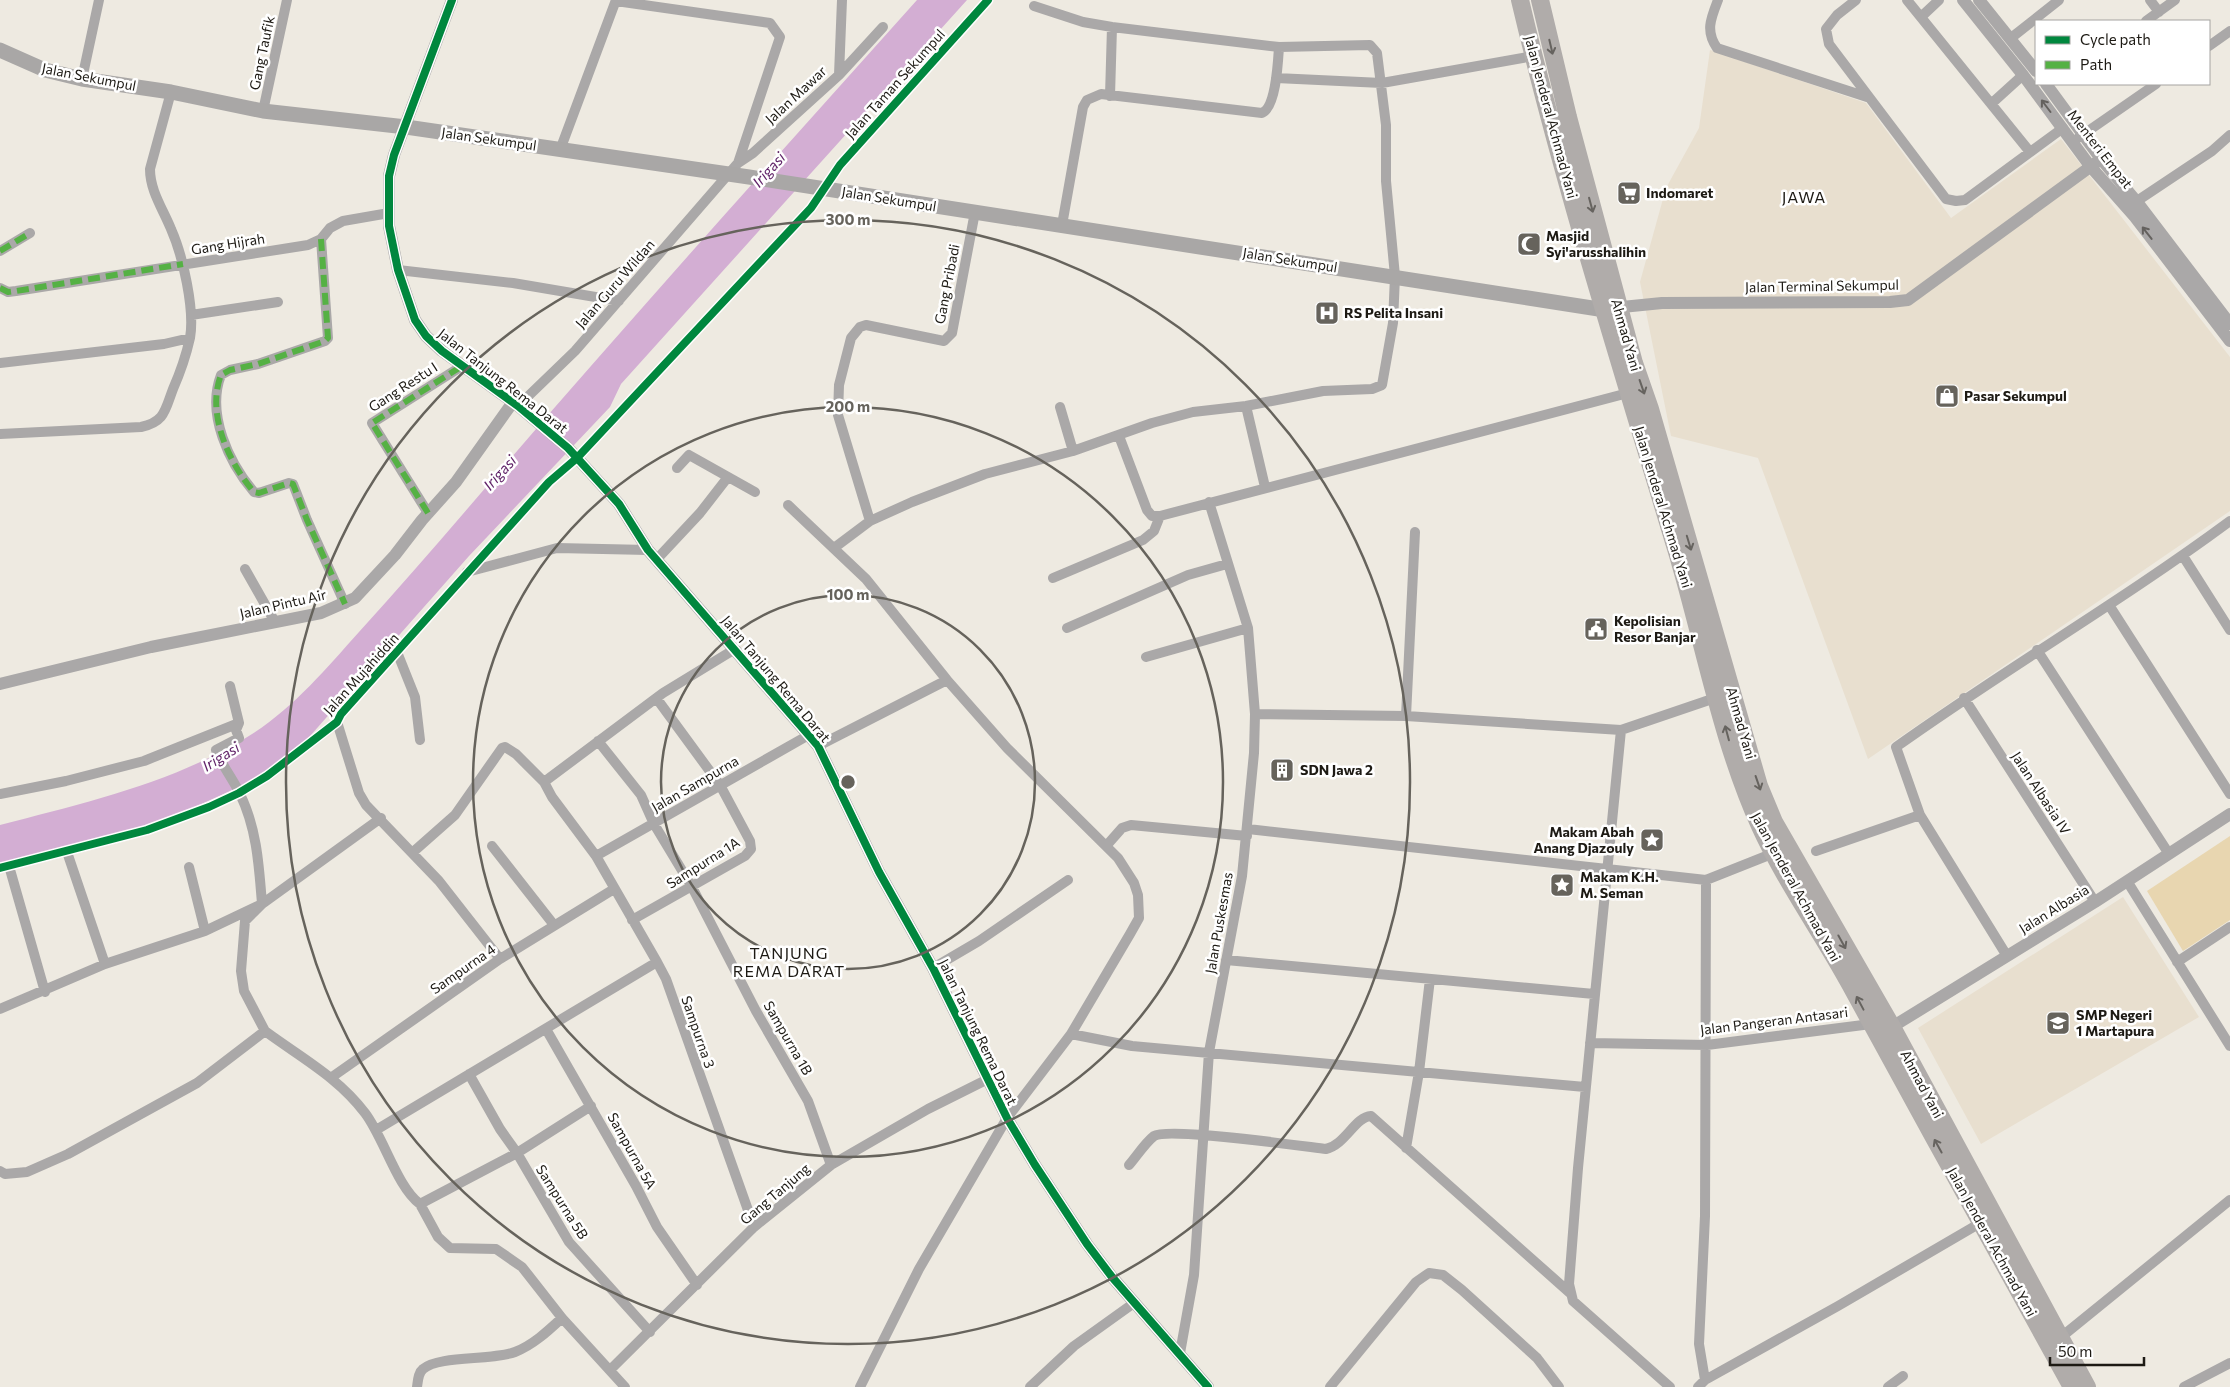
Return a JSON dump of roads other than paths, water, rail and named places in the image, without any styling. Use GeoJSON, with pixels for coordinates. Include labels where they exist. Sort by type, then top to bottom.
{"type":"FeatureCollection","features":[{"type":"Feature","properties":{"kind":"highway","name":"Jalan Jenderal Achmad Yani"},"geometry":{"type":"LineString","coordinates":[[1520,0],[1534,56],[1611,309],[1628,393],[1677,553],[1735,761],[1761,827],[1774,853],[1824,925],[1871,1024],[2072,1387]]}},
{"type":"Feature","properties":{"kind":"highway","name":"Ahmad Yani"},"geometry":{"type":"LineString","coordinates":[[1540,0],[1611,309],[1717,637],[1759,786],[1815,910]]}},
{"type":"Feature","properties":{"kind":"highway","name":"Ahmad Yani"},"geometry":{"type":"LineString","coordinates":[[1824,925],[1892,1027],[2087,1387]]}},
{"type":"Feature","properties":{"kind":"main road","name":"Jalan Sekumpul"},"geometry":{"type":"LineString","coordinates":[[0,50],[45,70],[82,78],[171,92],[263,111],[406,127],[749,177],[1611,309]]}},
{"type":"Feature","properties":{"kind":"street"},"geometry":{"type":"LineString","coordinates":[[82,78],[100,0]]}},
{"type":"Feature","properties":{"kind":"street","name":"Gang Taufik"},"geometry":{"type":"LineString","coordinates":[[263,111],[287,0]]}},
{"type":"Feature","properties":{"kind":"street","name":"Jalan Tanjung Rema Darat"},"geometry":{"type":"LineString","coordinates":[[452,0],[394,155],[389,176],[389,226],[398,270],[415,320],[426,336],[462,366],[519,407],[568,448],[619,504],[652,554],[735,649],[807,736],[818,746],[879,872],[933,968],[1007,1118],[1086,1244],[1134,1303],[1208,1387]]}},
{"type":"Feature","properties":{"kind":"street"},"geometry":{"type":"LineString","coordinates":[[560,150],[616,0],[770,23],[780,37],[738,163]]}},
{"type":"Feature","properties":{"kind":"street","name":"Jalan Mawar"},"geometry":{"type":"LineString","coordinates":[[738,163],[753,153],[839,75],[842,0]]}},
{"type":"Feature","properties":{"kind":"street","name":"Jalan Taman Sekumpul"},"geometry":{"type":"LineString","coordinates":[[577,458],[811,208],[840,165],[988,0]]}},
{"type":"Feature","properties":{"kind":"street"},"geometry":{"type":"LineString","coordinates":[[1718,0],[1710,22],[1709,32],[1717,48],[1867,96]]}},
{"type":"Feature","properties":{"kind":"street"},"geometry":{"type":"LineString","coordinates":[[1856,0],[1826,29],[1827,37],[1867,96],[1946,199],[1965,200],[2063,128]]}},
{"type":"Feature","properties":{"kind":"street"},"geometry":{"type":"LineString","coordinates":[[1908,0],[2030,152]]}},
{"type":"Feature","properties":{"kind":"street"},"geometry":{"type":"LineString","coordinates":[[1922,16],[1940,0]]}},
{"type":"Feature","properties":{"kind":"street","name":"Menteri Empat"},"geometry":{"type":"LineString","coordinates":[[1964,0],[2063,128],[2078,138]]}},
{"type":"Feature","properties":{"kind":"street"},"geometry":{"type":"LineString","coordinates":[[1979,0],[2035,70]]}},
{"type":"Feature","properties":{"kind":"street"},"geometry":{"type":"LineString","coordinates":[[2000,46],[2059,0]]}},
{"type":"Feature","properties":{"kind":"street"},"geometry":{"type":"LineString","coordinates":[[2150,0],[2159,12]]}},
{"type":"Feature","properties":{"kind":"street"},"geometry":{"type":"LineString","coordinates":[[2147,20],[2175,0]]}},
{"type":"Feature","properties":{"kind":"street"},"geometry":{"type":"LineString","coordinates":[[834,548],[870,521],[912,502],[985,474],[1073,451],[1120,436],[1152,423],[1193,412],[1246,406],[1323,391],[1378,388],[1383,379],[1393,323],[1394,276],[1386,181],[1386,125],[1377,52],[1370,45],[1279,47],[1112,27],[1083,22],[1034,6]]}},
{"type":"Feature","properties":{"kind":"street"},"geometry":{"type":"LineString","coordinates":[[839,75],[883,27]]}},
{"type":"Feature","properties":{"kind":"street"},"geometry":{"type":"LineString","coordinates":[[1110,96],[1112,27]]}},
{"type":"Feature","properties":{"kind":"street"},"geometry":{"type":"LineString","coordinates":[[2210,45],[2230,31]]}},
{"type":"Feature","properties":{"kind":"street"},"geometry":{"type":"LineString","coordinates":[[1062,225],[1083,107],[1094,96],[1110,96],[1257,114],[1265,112],[1268,108],[1276,78],[1279,47]]}},
{"type":"Feature","properties":{"kind":"street"},"geometry":{"type":"LineString","coordinates":[[1276,78],[1382,83],[1534,56]]}},
{"type":"Feature","properties":{"kind":"street"},"geometry":{"type":"LineString","coordinates":[[1991,104],[2023,75]]}},
{"type":"Feature","properties":{"kind":"street"},"geometry":{"type":"LineString","coordinates":[[2078,138],[2155,85]]}},
{"type":"Feature","properties":{"kind":"street","name":"Menteri Empat"},"geometry":{"type":"LineString","coordinates":[[2052,86],[2078,138],[2095,162],[2230,324]]}},
{"type":"Feature","properties":{"kind":"street","name":"Gang Hijrah"},"geometry":{"type":"LineString","coordinates":[[171,92],[150,169],[150,177],[153,190],[172,232],[183,264],[308,246],[321,238],[330,228],[343,221],[389,213]]}},
{"type":"Feature","properties":{"kind":"street"},"geometry":{"type":"LineString","coordinates":[[2132,205],[2212,151],[2230,135]]}},
{"type":"Feature","properties":{"kind":"street","name":"Jalan Terminal Sekumpul"},"geometry":{"type":"LineString","coordinates":[[1611,309],[1662,303],[1890,302],[1908,300],[2095,162]]}},
{"type":"Feature","properties":{"kind":"street","name":"Jalan Guru Wildan"},"geometry":{"type":"LineString","coordinates":[[519,407],[575,351],[738,163]]}},
{"type":"Feature","properties":{"kind":"street","name":"Menteri Empat"},"geometry":{"type":"LineString","coordinates":[[2132,205],[2230,341]]}},
{"type":"Feature","properties":{"kind":"street","name":"Gang Pribadi"},"geometry":{"type":"LineString","coordinates":[[870,521],[838,415],[839,385],[851,338],[860,327],[866,325],[944,341],[948,338],[952,333],[975,212]]}},
{"type":"Feature","properties":{"kind":"street"},"geometry":{"type":"LineString","coordinates":[[0,251],[30,233]]}},
{"type":"Feature","properties":{"kind":"street"},"geometry":{"type":"LineString","coordinates":[[321,238],[328,338],[325,341],[258,364],[230,370],[221,375],[218,382],[218,404],[221,430],[230,459],[254,492],[258,493],[289,482],[294,484],[306,520],[345,604]]}},
{"type":"Feature","properties":{"kind":"street"},"geometry":{"type":"LineString","coordinates":[[0,288],[8,292],[16,292],[183,264],[191,315],[190,338],[179,374],[162,417],[152,424],[141,427],[0,434]]}},
{"type":"Feature","properties":{"kind":"street"},"geometry":{"type":"LineString","coordinates":[[398,270],[512,283],[619,300]]}},
{"type":"Feature","properties":{"kind":"street"},"geometry":{"type":"LineString","coordinates":[[191,315],[278,302]]}},
{"type":"Feature","properties":{"kind":"street"},"geometry":{"type":"LineString","coordinates":[[0,363],[164,344],[190,338]]}},
{"type":"Feature","properties":{"kind":"street","name":"Gang Restu I"},"geometry":{"type":"LineString","coordinates":[[428,513],[372,423],[462,366]]}},
{"type":"Feature","properties":{"kind":"street"},"geometry":{"type":"LineString","coordinates":[[1120,436],[1147,510],[1152,516],[1160,516],[1264,487],[1628,393]]}},
{"type":"Feature","properties":{"kind":"street"},"geometry":{"type":"LineString","coordinates":[[1246,406],[1264,487]]}},
{"type":"Feature","properties":{"kind":"street","name":"Jalan Pintu Air"},"geometry":{"type":"LineString","coordinates":[[0,684],[150,647],[321,612],[345,604],[355,598],[395,555],[428,513],[519,407]]}},
{"type":"Feature","properties":{"kind":"street"},"geometry":{"type":"LineString","coordinates":[[1060,407],[1073,451]]}},
{"type":"Feature","properties":{"kind":"street"},"geometry":{"type":"LineString","coordinates":[[677,468],[689,455],[755,492]]}},
{"type":"Feature","properties":{"kind":"street","name":"Jalan Mujahiddin"},"geometry":{"type":"LineString","coordinates":[[5,867],[148,830],[180,819],[239,793],[291,759],[337,722],[341,714],[466,573],[549,482],[577,458]]}},
{"type":"Feature","properties":{"kind":"street"},"geometry":{"type":"LineString","coordinates":[[466,573],[557,548],[652,554],[700,513],[728,477]]}},
{"type":"Feature","properties":{"kind":"street","name":"Jalan Puskesmas"},"geometry":{"type":"LineString","coordinates":[[1180,1353],[1194,1275],[1210,1052],[1248,833],[1254,753],[1255,714],[1248,628],[1209,502]]}},
{"type":"Feature","properties":{"kind":"street"},"geometry":{"type":"LineString","coordinates":[[788,505],[866,579],[947,680],[1007,748],[1118,858],[1134,882],[1138,895],[1139,918],[1071,1034],[1007,1118],[919,1269],[860,1387]]}},
{"type":"Feature","properties":{"kind":"street"},"geometry":{"type":"LineString","coordinates":[[1053,578],[1143,540],[1154,531],[1160,516]]}},
{"type":"Feature","properties":{"kind":"street"},"geometry":{"type":"LineString","coordinates":[[2007,956],[1920,815],[1896,747],[1964,698],[2109,605],[2230,522]]}},
{"type":"Feature","properties":{"kind":"street"},"geometry":{"type":"LineString","coordinates":[[1406,716],[1415,532]]}},
{"type":"Feature","properties":{"kind":"street"},"geometry":{"type":"LineString","coordinates":[[2183,556],[2230,630]]}},
{"type":"Feature","properties":{"kind":"street"},"geometry":{"type":"LineString","coordinates":[[1067,628],[1188,575],[1227,564]]}},
{"type":"Feature","properties":{"kind":"street"},"geometry":{"type":"LineString","coordinates":[[245,569],[275,622]]}},
{"type":"Feature","properties":{"kind":"street"},"geometry":{"type":"LineString","coordinates":[[2109,605],[2230,794]]}},
{"type":"Feature","properties":{"kind":"street"},"geometry":{"type":"LineString","coordinates":[[1146,657],[1248,628]]}},
{"type":"Feature","properties":{"kind":"street"},"geometry":{"type":"LineString","coordinates":[[544,782],[598,740],[656,699],[735,649]]}},
{"type":"Feature","properties":{"kind":"street"},"geometry":{"type":"LineString","coordinates":[[2037,650],[2168,854]]}},
{"type":"Feature","properties":{"kind":"street"},"geometry":{"type":"LineString","coordinates":[[397,652],[415,697],[420,740]]}},
{"type":"Feature","properties":{"kind":"street"},"geometry":{"type":"LineString","coordinates":[[818,746],[947,680]]}},
{"type":"Feature","properties":{"kind":"street"},"geometry":{"type":"LineString","coordinates":[[230,686],[239,723],[236,730],[239,738],[216,750],[232,784],[239,793],[256,838],[262,904]]}},
{"type":"Feature","properties":{"kind":"street"},"geometry":{"type":"LineString","coordinates":[[1255,714],[1406,716],[1621,730],[1718,697]]}},
{"type":"Feature","properties":{"kind":"street","name":"Jalan Albasia IV"},"geometry":{"type":"LineString","coordinates":[[1964,698],[2095,902]]}},
{"type":"Feature","properties":{"kind":"street"},"geometry":{"type":"LineString","coordinates":[[656,699],[720,785]]}},
{"type":"Feature","properties":{"kind":"street"},"geometry":{"type":"LineString","coordinates":[[337,722],[358,793],[366,805],[381,818],[439,881],[500,959]]}},
{"type":"Feature","properties":{"kind":"street"},"geometry":{"type":"LineString","coordinates":[[0,794],[66,781],[144,761],[239,723]]}},
{"type":"Feature","properties":{"kind":"street"},"geometry":{"type":"LineString","coordinates":[[1621,730],[1594,994],[1569,1284],[1570,1293],[1574,1301],[1670,1387]]}},
{"type":"Feature","properties":{"kind":"street","name":"Jalan Sampurna"},"geometry":{"type":"LineString","coordinates":[[596,856],[807,736]]}},
{"type":"Feature","properties":{"kind":"street","name":"Sampurna 1B"},"geometry":{"type":"LineString","coordinates":[[598,740],[641,796],[654,824],[692,886],[756,1011],[808,1101],[831,1165]]}},
{"type":"Feature","properties":{"kind":"street","name":"Sampurna 3"},"geometry":{"type":"LineString","coordinates":[[412,853],[456,816],[502,748],[505,747],[516,754],[544,782],[552,797],[596,856],[666,979],[754,1227]]}},
{"type":"Feature","properties":{"kind":"street","name":"Sampurna 1A"},"geometry":{"type":"LineString","coordinates":[[632,920],[745,856],[751,850],[750,841],[720,785]]}},
{"type":"Feature","properties":{"kind":"street","name":"Jalan Albasia"},"geometry":{"type":"LineString","coordinates":[[1892,1027],[2095,902],[2230,814]]}},
{"type":"Feature","properties":{"kind":"street"},"geometry":{"type":"LineString","coordinates":[[1816,851],[1920,815]]}},
{"type":"Feature","properties":{"kind":"street"},"geometry":{"type":"LineString","coordinates":[[381,818],[262,904],[245,921],[241,971],[244,991],[265,1031],[332,1077],[364,1112],[376,1130],[404,1186],[420,1204],[444,1244],[460,1250],[496,1249],[522,1268],[562,1318],[625,1387]]}},
{"type":"Feature","properties":{"kind":"street"},"geometry":{"type":"LineString","coordinates":[[1107,846],[1122,828],[1131,825],[1248,833],[1606,868],[1706,880],[1774,853]]}},
{"type":"Feature","properties":{"kind":"street"},"geometry":{"type":"LineString","coordinates":[[492,846],[554,925]]}},
{"type":"Feature","properties":{"kind":"street"},"geometry":{"type":"LineString","coordinates":[[67,852],[105,964]]}},
{"type":"Feature","properties":{"kind":"street"},"geometry":{"type":"LineString","coordinates":[[189,866],[205,931]]}},
{"type":"Feature","properties":{"kind":"street"},"geometry":{"type":"LineString","coordinates":[[5,867],[44,992]]}},
{"type":"Feature","properties":{"kind":"street"},"geometry":{"type":"LineString","coordinates":[[933,968],[979,941],[1068,880]]}},
{"type":"Feature","properties":{"kind":"street"},"geometry":{"type":"LineString","coordinates":[[1706,880],[1705,1216],[1698,1344],[1701,1383],[1982,1222]]}},
{"type":"Feature","properties":{"kind":"street"},"geometry":{"type":"LineString","coordinates":[[2127,881],[2230,1046]]}},
{"type":"Feature","properties":{"kind":"street","name":"Sampurna 4"},"geometry":{"type":"LineString","coordinates":[[332,1077],[500,959],[614,889]]}},
{"type":"Feature","properties":{"kind":"street"},"geometry":{"type":"LineString","coordinates":[[0,1009],[44,992],[105,964],[205,931],[262,904]]}},
{"type":"Feature","properties":{"kind":"street"},"geometry":{"type":"LineString","coordinates":[[2177,962],[2230,927]]}},
{"type":"Feature","properties":{"kind":"street"},"geometry":{"type":"LineString","coordinates":[[1226,960],[1594,994]]}},
{"type":"Feature","properties":{"kind":"street"},"geometry":{"type":"LineString","coordinates":[[376,1130],[657,962]]}},
{"type":"Feature","properties":{"kind":"street"},"geometry":{"type":"LineString","coordinates":[[1406,1148],[1419,1072],[1430,979]]}},
{"type":"Feature","properties":{"kind":"street","name":"Jalan Pangeran Antasari"},"geometry":{"type":"LineString","coordinates":[[1590,1043],[1707,1045],[1871,1024]]}},
{"type":"Feature","properties":{"kind":"street","name":"Sampurna 5A"},"geometry":{"type":"LineString","coordinates":[[546,1029],[591,1106],[657,1227],[697,1285]]}},
{"type":"Feature","properties":{"kind":"street"},"geometry":{"type":"LineString","coordinates":[[0,1171],[5,1174],[27,1172],[68,1154],[197,1083],[265,1031]]}},
{"type":"Feature","properties":{"kind":"street"},"geometry":{"type":"LineString","coordinates":[[1071,1034],[1132,1046],[1586,1088]]}},
{"type":"Feature","properties":{"kind":"street","name":"Sampurna 5B"},"geometry":{"type":"LineString","coordinates":[[469,1074],[569,1242],[650,1332]]}},
{"type":"Feature","properties":{"kind":"street","name":"Gang Tanjung"},"geometry":{"type":"LineString","coordinates":[[610,1370],[754,1227],[831,1165],[928,1109],[988,1079]]}},
{"type":"Feature","properties":{"kind":"street"},"geometry":{"type":"LineString","coordinates":[[420,1204],[517,1153],[591,1106]]}},
{"type":"Feature","properties":{"kind":"street"},"geometry":{"type":"LineString","coordinates":[[1129,1165],[1154,1136],[1161,1134],[1203,1135],[1326,1149],[1338,1145],[1365,1117],[1371,1116],[1570,1293]]}},
{"type":"Feature","properties":{"kind":"street"},"geometry":{"type":"LineString","coordinates":[[2060,1338],[2230,1200]]}},
{"type":"Feature","properties":{"kind":"street"},"geometry":{"type":"LineString","coordinates":[[1330,1387],[1416,1282],[1429,1273],[1443,1275],[1462,1290],[1537,1358],[1559,1387]]}},
{"type":"Feature","properties":{"kind":"street"},"geometry":{"type":"LineString","coordinates":[[1030,1387],[1074,1346],[1134,1303]]}},
{"type":"Feature","properties":{"kind":"street"},"geometry":{"type":"LineString","coordinates":[[417,1387],[418,1379],[424,1369],[440,1362],[482,1359],[514,1353],[537,1340],[562,1318]]}},
{"type":"Feature","properties":{"kind":"street"},"geometry":{"type":"LineString","coordinates":[[2184,1387],[2205,1382],[2230,1363]]}},
{"type":"Feature","properties":{"kind":"street"},"geometry":{"type":"LineString","coordinates":[[1888,1387],[1903,1376]]}},
{"type":"Feature","properties":{"kind":"water","name":"Irigasi"},"geometry":{"type":"Polygon","coordinates":[[[917,0],[967,0],[621,384],[610,407],[469,556],[303,744],[248,783],[166,820],[0,865],[0,825],[125,791],[186,768],[215,755],[261,728],[306,690],[396,591],[658,289],[917,0]]]}},
{"type":"Feature","properties":{"kind":"place","name":"Indomaret"},"geometry":{"type":"Point","coordinates":[1629,193]}},
{"type":"Feature","properties":{"kind":"place","name":"Masjid Syi'arusshalihin"},"geometry":{"type":"Point","coordinates":[1529,244]}},
{"type":"Feature","properties":{"kind":"place","name":"RS Pelita Insani"},"geometry":{"type":"Point","coordinates":[1327,313]}},
{"type":"Feature","properties":{"kind":"place","name":"Pasar Sekumpul"},"geometry":{"type":"Point","coordinates":[1947,396]}},
{"type":"Feature","properties":{"kind":"place","name":"Kepolisian Resor Banjar"},"geometry":{"type":"Point","coordinates":[1596,629]}},
{"type":"Feature","properties":{"kind":"place","name":"SDN Jawa 2"},"geometry":{"type":"Point","coordinates":[1282,770]}},
{"type":"Feature","properties":{"kind":"place","name":"Makam Abah Anang Djazouly"},"geometry":{"type":"Point","coordinates":[1652,840]}},
{"type":"Feature","properties":{"kind":"place","name":"Makam K.H. M. Seman"},"geometry":{"type":"Point","coordinates":[1562,885]}},
{"type":"Feature","properties":{"kind":"place","name":"SMP Negeri 1 Martapura"},"geometry":{"type":"Point","coordinates":[2058,1023]}},
{"type":"Feature","properties":{"kind":"district","name":"JAWA"},"geometry":{"type":"Point","coordinates":[1804,197]}},
{"type":"Feature","properties":{"kind":"district","name":"TANJUNG REMA DARAT"},"geometry":{"type":"Point","coordinates":[789,962]}}]}
